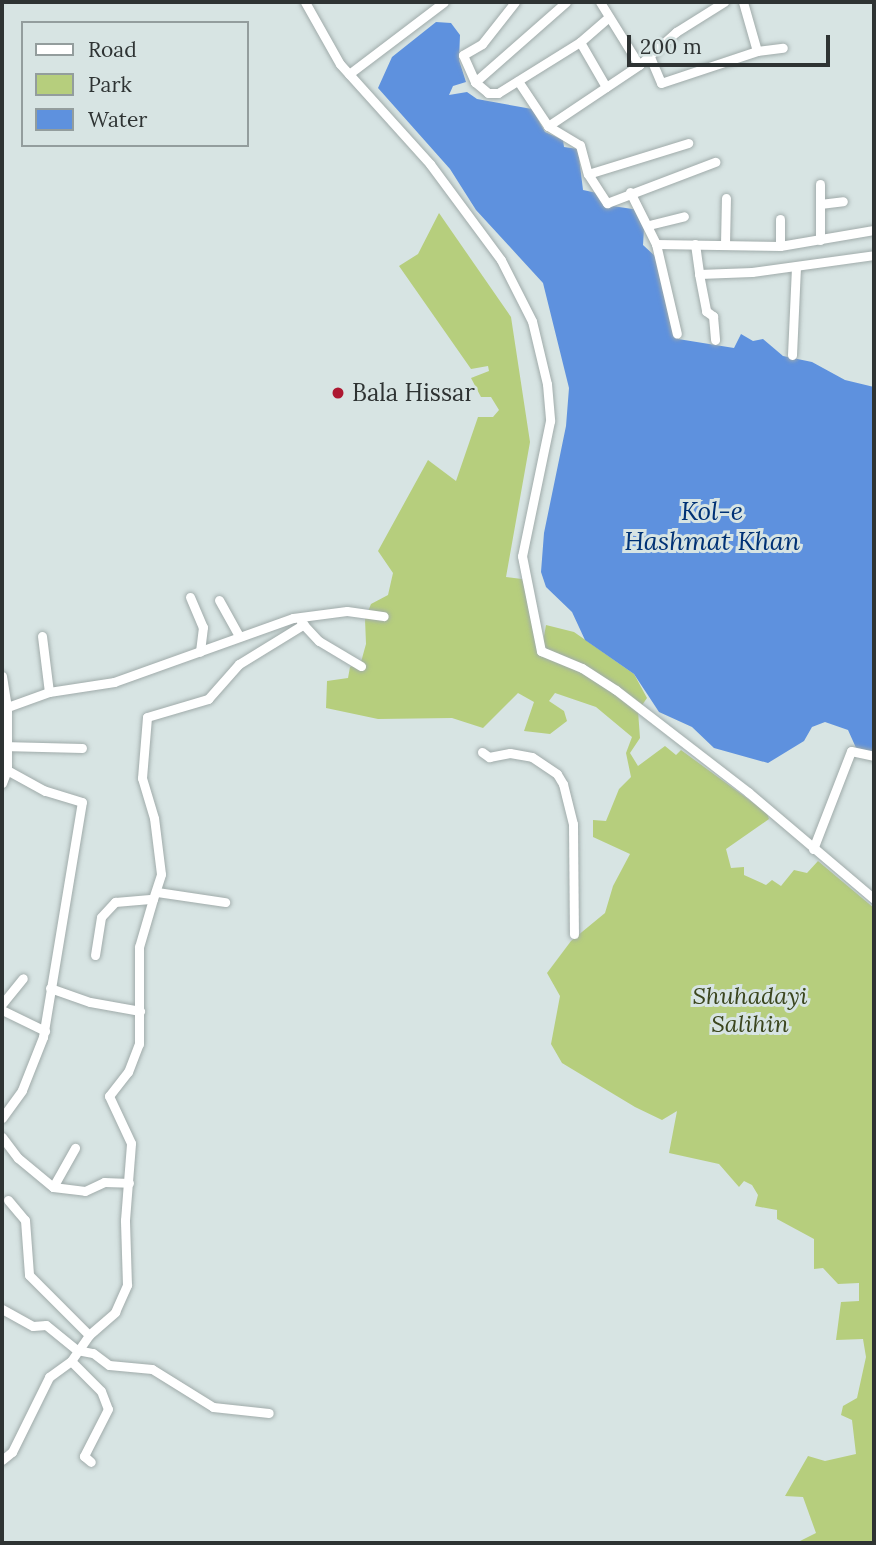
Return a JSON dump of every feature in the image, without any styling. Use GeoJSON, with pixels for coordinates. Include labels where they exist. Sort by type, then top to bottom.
{"type":"FeatureCollection","features":[{"type":"Feature","properties":{"kind":"street"},"geometry":{"type":"LineString","coordinates":[[305,2],[349,74],[430,164],[501,260],[532,321],[547,384],[550,421],[522,556],[541,651],[582,668],[616,690],[748,792],[874,899]]}},
{"type":"Feature","properties":{"kind":"street"},"geometry":{"type":"LineString","coordinates":[[349,74],[444,2]]}},
{"type":"Feature","properties":{"kind":"street"},"geometry":{"type":"LineString","coordinates":[[516,2],[482,44],[463,55],[474,82],[493,94],[580,42],[609,17]]}},
{"type":"Feature","properties":{"kind":"street"},"geometry":{"type":"LineString","coordinates":[[474,82],[566,2]]}},
{"type":"Feature","properties":{"kind":"street"},"geometry":{"type":"LineString","coordinates":[[600,2],[639,65]]}},
{"type":"Feature","properties":{"kind":"street"},"geometry":{"type":"LineString","coordinates":[[548,126],[650,57],[676,32],[724,2]]}},
{"type":"Feature","properties":{"kind":"street"},"geometry":{"type":"LineString","coordinates":[[743,2],[757,51]]}},
{"type":"Feature","properties":{"kind":"street"},"geometry":{"type":"LineString","coordinates":[[580,42],[606,87]]}},
{"type":"Feature","properties":{"kind":"street"},"geometry":{"type":"LineString","coordinates":[[650,57],[661,83],[757,51],[783,48]]}},
{"type":"Feature","properties":{"kind":"street"},"geometry":{"type":"LineString","coordinates":[[518,81],[548,126],[572,137],[580,145],[588,174],[607,204],[630,192],[715,162]]}},
{"type":"Feature","properties":{"kind":"street"},"geometry":{"type":"LineString","coordinates":[[588,174],[688,143]]}},
{"type":"Feature","properties":{"kind":"street"},"geometry":{"type":"LineString","coordinates":[[820,184],[820,240]]}},
{"type":"Feature","properties":{"kind":"street"},"geometry":{"type":"LineString","coordinates":[[630,192],[649,225],[656,244],[677,334]]}},
{"type":"Feature","properties":{"kind":"street"},"geometry":{"type":"LineString","coordinates":[[725,244],[726,198]]}},
{"type":"Feature","properties":{"kind":"street"},"geometry":{"type":"LineString","coordinates":[[820,204],[843,201]]}},
{"type":"Feature","properties":{"kind":"street"},"geometry":{"type":"LineString","coordinates":[[649,225],[684,216]]}},
{"type":"Feature","properties":{"kind":"street"},"geometry":{"type":"LineString","coordinates":[[780,219],[780,246]]}},
{"type":"Feature","properties":{"kind":"street"},"geometry":{"type":"LineString","coordinates":[[656,244],[780,246],[874,230]]}},
{"type":"Feature","properties":{"kind":"street"},"geometry":{"type":"LineString","coordinates":[[695,244],[706,312],[713,316],[715,340]]}},
{"type":"Feature","properties":{"kind":"street"},"geometry":{"type":"LineString","coordinates":[[699,274],[796,267],[874,255]]}},
{"type":"Feature","properties":{"kind":"street"},"geometry":{"type":"LineString","coordinates":[[792,355],[796,267]]}},
{"type":"Feature","properties":{"kind":"street"},"geometry":{"type":"LineString","coordinates":[[190,597],[203,627],[200,652]]}},
{"type":"Feature","properties":{"kind":"street"},"geometry":{"type":"LineString","coordinates":[[219,600],[239,636]]}},
{"type":"Feature","properties":{"kind":"street"},"geometry":{"type":"LineString","coordinates":[[4,709],[49,692],[114,682],[296,617],[347,611],[384,616]]}},
{"type":"Feature","properties":{"kind":"street"},"geometry":{"type":"LineString","coordinates":[[296,617],[319,641],[361,666]]}},
{"type":"Feature","properties":{"kind":"street"},"geometry":{"type":"LineString","coordinates":[[2,1460],[12,1452],[49,1377],[71,1361],[89,1335],[121,1305],[127,1285],[125,1220],[129,1184],[129,1131],[109,1096],[128,1072],[139,1044],[139,947],[155,895],[160,854],[142,778],[147,717],[208,699],[239,664],[304,625]]}},
{"type":"Feature","properties":{"kind":"street"},"geometry":{"type":"LineString","coordinates":[[42,636],[49,692]]}},
{"type":"Feature","properties":{"kind":"street"},"geometry":{"type":"LineString","coordinates":[[2,676],[3,746],[7,770],[2,783]]}},
{"type":"Feature","properties":{"kind":"street"},"geometry":{"type":"LineString","coordinates":[[3,746],[82,748]]}},
{"type":"Feature","properties":{"kind":"street"},"geometry":{"type":"LineString","coordinates":[[813,849],[851,751],[874,756]]}},
{"type":"Feature","properties":{"kind":"street"},"geometry":{"type":"LineString","coordinates":[[482,752],[489,757],[510,752],[532,757],[557,774],[563,784],[573,824],[574,934]]}},
{"type":"Feature","properties":{"kind":"street"},"geometry":{"type":"LineString","coordinates":[[2,1118],[22,1090],[45,1031],[82,802],[45,791],[7,770]]}},
{"type":"Feature","properties":{"kind":"street"},"geometry":{"type":"LineString","coordinates":[[95,955],[101,917],[115,902],[155,895],[225,902]]}},
{"type":"Feature","properties":{"kind":"street"},"geometry":{"type":"LineString","coordinates":[[2,1004],[23,978]]}},
{"type":"Feature","properties":{"kind":"street"},"geometry":{"type":"LineString","coordinates":[[50,988],[90,1002],[140,1011]]}},
{"type":"Feature","properties":{"kind":"street"},"geometry":{"type":"LineString","coordinates":[[2,1010],[45,1031]]}},
{"type":"Feature","properties":{"kind":"street"},"geometry":{"type":"LineString","coordinates":[[2,1137],[18,1158],[53,1187],[85,1191],[104,1182],[129,1184]]}},
{"type":"Feature","properties":{"kind":"street"},"geometry":{"type":"LineString","coordinates":[[53,1187],[75,1148]]}},
{"type":"Feature","properties":{"kind":"street"},"geometry":{"type":"LineString","coordinates":[[8,1200],[25,1220],[29,1275],[89,1335]]}},
{"type":"Feature","properties":{"kind":"street"},"geometry":{"type":"LineString","coordinates":[[2,1310],[33,1326],[46,1325],[77,1350],[93,1353],[109,1365],[152,1369],[212,1407],[269,1413]]}},
{"type":"Feature","properties":{"kind":"street"},"geometry":{"type":"LineString","coordinates":[[71,1361],[101,1391],[108,1409],[84,1456],[91,1462]]}},
{"type":"Feature","properties":{"kind":"green space","name":"Shuhadayi Salihin"},"geometry":{"type":"Polygon","coordinates":[[[439,213],[511,317],[530,442],[506,577],[522,579],[543,642],[546,625],[574,632],[634,674],[647,698],[638,711],[640,738],[630,753],[638,766],[665,746],[676,755],[681,750],[767,813],[769,819],[726,849],[731,868],[744,867],[744,875],[766,885],[772,880],[781,886],[794,870],[807,873],[818,861],[874,908],[874,1543],[796,1543],[816,1533],[803,1497],[785,1496],[808,1456],[825,1461],[856,1454],[852,1420],[841,1415],[843,1406],[857,1398],[866,1357],[863,1339],[836,1340],[841,1302],[859,1301],[859,1283],[838,1284],[823,1268],[814,1269],[814,1239],[777,1219],[777,1210],[755,1206],[758,1195],[752,1185],[744,1181],[739,1187],[719,1164],[669,1153],[677,1111],[662,1120],[635,1107],[562,1063],[551,1044],[560,996],[547,973],[571,941],[605,913],[613,886],[630,854],[593,837],[593,820],[606,821],[619,789],[631,777],[626,753],[632,737],[596,707],[555,693],[549,701],[564,711],[567,721],[550,734],[524,731],[534,702],[518,693],[483,728],[452,718],[378,719],[326,708],[327,681],[348,678],[350,667],[361,662],[366,644],[365,619],[371,604],[388,595],[393,573],[378,551],[428,460],[456,481],[478,417],[493,417],[499,410],[491,397],[481,397],[471,378],[489,371],[488,366],[471,369],[399,266],[418,254],[439,213]]]}},
{"type":"Feature","properties":{"kind":"water","name":"Kol-e Hashmat Khan"},"geometry":{"type":"Polygon","coordinates":[[[436,22],[451,23],[460,35],[459,60],[466,82],[453,86],[449,95],[467,92],[477,99],[532,109],[545,132],[563,140],[564,147],[578,149],[583,190],[597,193],[606,205],[639,210],[644,229],[643,245],[656,257],[678,339],[734,348],[741,334],[753,341],[763,339],[783,356],[812,362],[845,380],[874,387],[874,753],[857,750],[848,730],[825,722],[812,727],[804,741],[768,763],[714,748],[692,727],[659,712],[634,674],[585,640],[572,612],[546,587],[541,572],[544,533],[566,426],[569,388],[543,283],[476,210],[450,169],[378,88],[392,57],[436,22]]]}},
{"type":"Feature","properties":{"kind":"place","name":"Bala Hissar"},"geometry":{"type":"Point","coordinates":[338,393]}}]}
